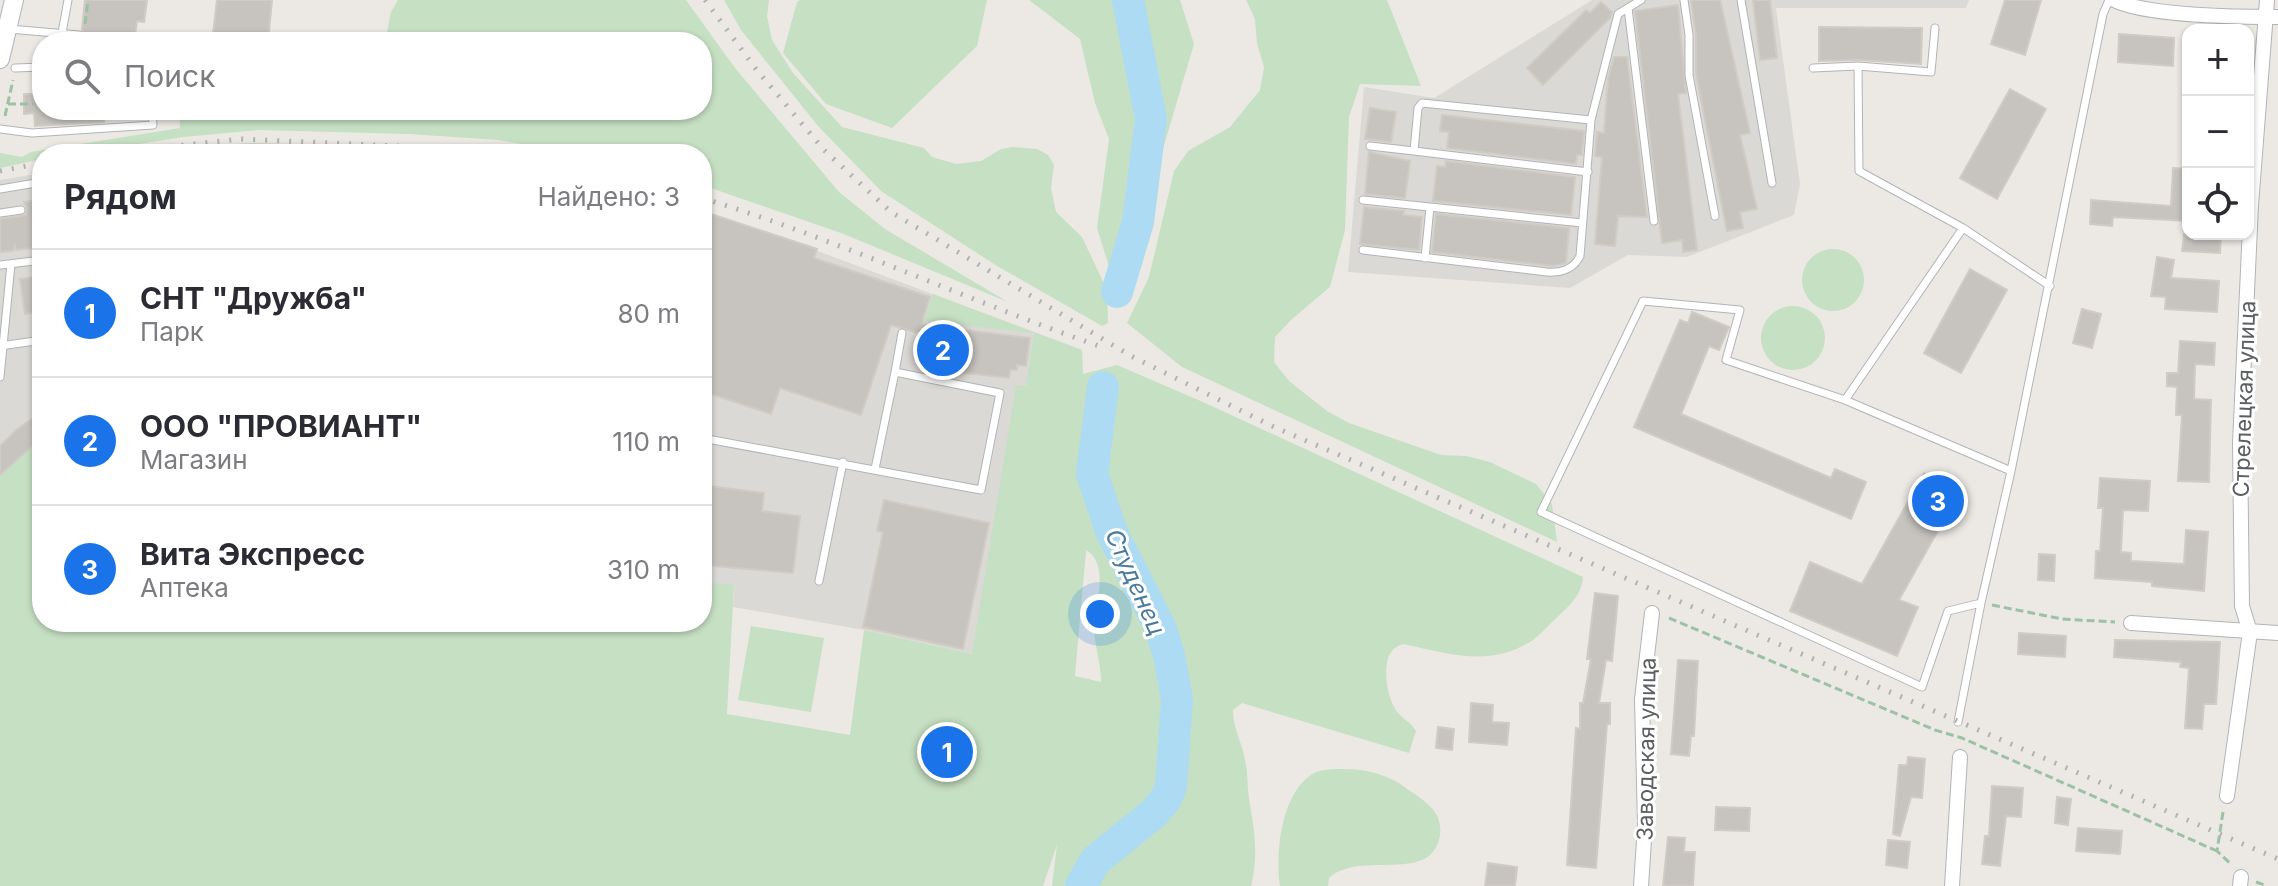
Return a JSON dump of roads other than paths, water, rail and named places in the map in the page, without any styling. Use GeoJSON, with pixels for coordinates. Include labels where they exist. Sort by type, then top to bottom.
{"type":"FeatureCollection","features":[{"type":"Feature","properties":{"kind":"street"},"geometry":{"type":"LineString","coordinates":[[8,64],[8,28],[14,0]]}},
{"type":"Feature","properties":{"kind":"street"},"geometry":{"type":"LineString","coordinates":[[2112,0],[2148,9],[2272,17]]}},
{"type":"Feature","properties":{"kind":"street","name":"Стрелецкая улица"},"geometry":{"type":"LineString","coordinates":[[2227,796],[2250,632],[2242,606],[2240,443],[2251,205],[2272,17],[2267,0]]}},
{"type":"Feature","properties":{"kind":"street","name":"Заводская улица"},"geometry":{"type":"LineString","coordinates":[[1641,886],[1645,825],[1642,699],[1652,613]]}},
{"type":"Feature","properties":{"kind":"street"},"geometry":{"type":"LineString","coordinates":[[2131,623],[2278,633]]}},
{"type":"Feature","properties":{"kind":"street"},"geometry":{"type":"LineString","coordinates":[[1952,886],[1960,757]]}},
{"type":"Feature","properties":{"kind":"lane"},"geometry":{"type":"LineString","coordinates":[[62,32],[68,0]]}},
{"type":"Feature","properties":{"kind":"lane"},"geometry":{"type":"LineString","coordinates":[[1363,250],[1557,272],[1570,268],[1580,256],[1591,120],[1618,14],[1641,0]]}},
{"type":"Feature","properties":{"kind":"lane"},"geometry":{"type":"LineString","coordinates":[[1684,0],[1689,35],[1689,75],[1715,216]]}},
{"type":"Feature","properties":{"kind":"lane"},"geometry":{"type":"LineString","coordinates":[[1741,0],[1772,183]]}},
{"type":"Feature","properties":{"kind":"lane"},"geometry":{"type":"LineString","coordinates":[[1958,722],[2050,286],[2100,28],[2112,0]]}},
{"type":"Feature","properties":{"kind":"lane"},"geometry":{"type":"LineString","coordinates":[[1628,8],[1654,221]]}},
{"type":"Feature","properties":{"kind":"lane"},"geometry":{"type":"LineString","coordinates":[[8,28],[51,32]]}},
{"type":"Feature","properties":{"kind":"lane"},"geometry":{"type":"LineString","coordinates":[[1813,68],[1858,66],[1931,72],[1935,28]]}},
{"type":"Feature","properties":{"kind":"lane"},"geometry":{"type":"LineString","coordinates":[[8,64],[32,66]]}},
{"type":"Feature","properties":{"kind":"lane"},"geometry":{"type":"LineString","coordinates":[[1858,66],[1859,171],[1963,228],[2050,286]]}},
{"type":"Feature","properties":{"kind":"lane"},"geometry":{"type":"LineString","coordinates":[[1414,151],[1418,108],[1422,103],[1591,120]]}},
{"type":"Feature","properties":{"kind":"lane"},"geometry":{"type":"LineString","coordinates":[[0,129],[32,133],[153,125],[153,120]]}},
{"type":"Feature","properties":{"kind":"lane"},"geometry":{"type":"LineString","coordinates":[[1370,146],[1588,172]]}},
{"type":"Feature","properties":{"kind":"lane"},"geometry":{"type":"LineString","coordinates":[[0,189],[32,184]]}},
{"type":"Feature","properties":{"kind":"lane"},"geometry":{"type":"LineString","coordinates":[[1363,200],[1582,223]]}},
{"type":"Feature","properties":{"kind":"lane"},"geometry":{"type":"LineString","coordinates":[[1425,258],[1430,207]]}},
{"type":"Feature","properties":{"kind":"lane"},"geometry":{"type":"LineString","coordinates":[[0,213],[21,210]]}},
{"type":"Feature","properties":{"kind":"lane"},"geometry":{"type":"LineString","coordinates":[[1845,400],[1963,228]]}},
{"type":"Feature","properties":{"kind":"lane"},"geometry":{"type":"LineString","coordinates":[[0,265],[32,261]]}},
{"type":"Feature","properties":{"kind":"lane"},"geometry":{"type":"LineString","coordinates":[[0,377],[11,264]]}},
{"type":"Feature","properties":{"kind":"lane"},"geometry":{"type":"LineString","coordinates":[[1981,603],[1948,611],[1922,687],[1541,512],[1643,301],[1740,310],[1726,360],[1845,400],[2011,471]]}},
{"type":"Feature","properties":{"kind":"lane"},"geometry":{"type":"LineString","coordinates":[[875,469],[902,333]]}},
{"type":"Feature","properties":{"kind":"lane"},"geometry":{"type":"LineString","coordinates":[[1,346],[32,341]]}},
{"type":"Feature","properties":{"kind":"lane"},"geometry":{"type":"LineString","coordinates":[[712,440],[981,490],[1000,393],[895,372]]}},
{"type":"Feature","properties":{"kind":"lane"},"geometry":{"type":"LineString","coordinates":[[819,581],[843,462]]}},
{"type":"Feature","properties":{"kind":"waterway","name":"Студенец"},"geometry":{"type":"LineString","coordinates":[[1117,292],[1138,222],[1151,119],[1128,0]]}},
{"type":"Feature","properties":{"kind":"waterway","name":"Студенец"},"geometry":{"type":"LineString","coordinates":[[1081,886],[1095,861],[1154,813],[1165,800],[1171,787],[1177,699],[1160,627],[1112,533],[1092,474],[1103,387]]}},
{"type":"Feature","properties":{"kind":"railway"},"geometry":{"type":"LineString","coordinates":[[705,0],[756,69],[824,150],[891,212],[1131,356],[1272,426],[2278,859]]}},
{"type":"Feature","properties":{"kind":"railway"},"geometry":{"type":"LineString","coordinates":[[193,144],[241,139],[352,144]]}},
{"type":"Feature","properties":{"kind":"railway"},"geometry":{"type":"LineString","coordinates":[[0,171],[32,165]]}},
{"type":"Feature","properties":{"kind":"railway"},"geometry":{"type":"LineString","coordinates":[[712,201],[802,232],[1099,346]]}},
{"type":"Feature","properties":{"kind":"place","name":"ООО \"ПРОВИАНТ\""},"geometry":{"type":"Point","coordinates":[943,350]}},
{"type":"Feature","properties":{"kind":"place","name":"Вита Экспресс"},"geometry":{"type":"Point","coordinates":[1938,501]}},
{"type":"Feature","properties":{"kind":"place","name":"СНТ \"Дружба\""},"geometry":{"type":"Point","coordinates":[947,752]}}]}
